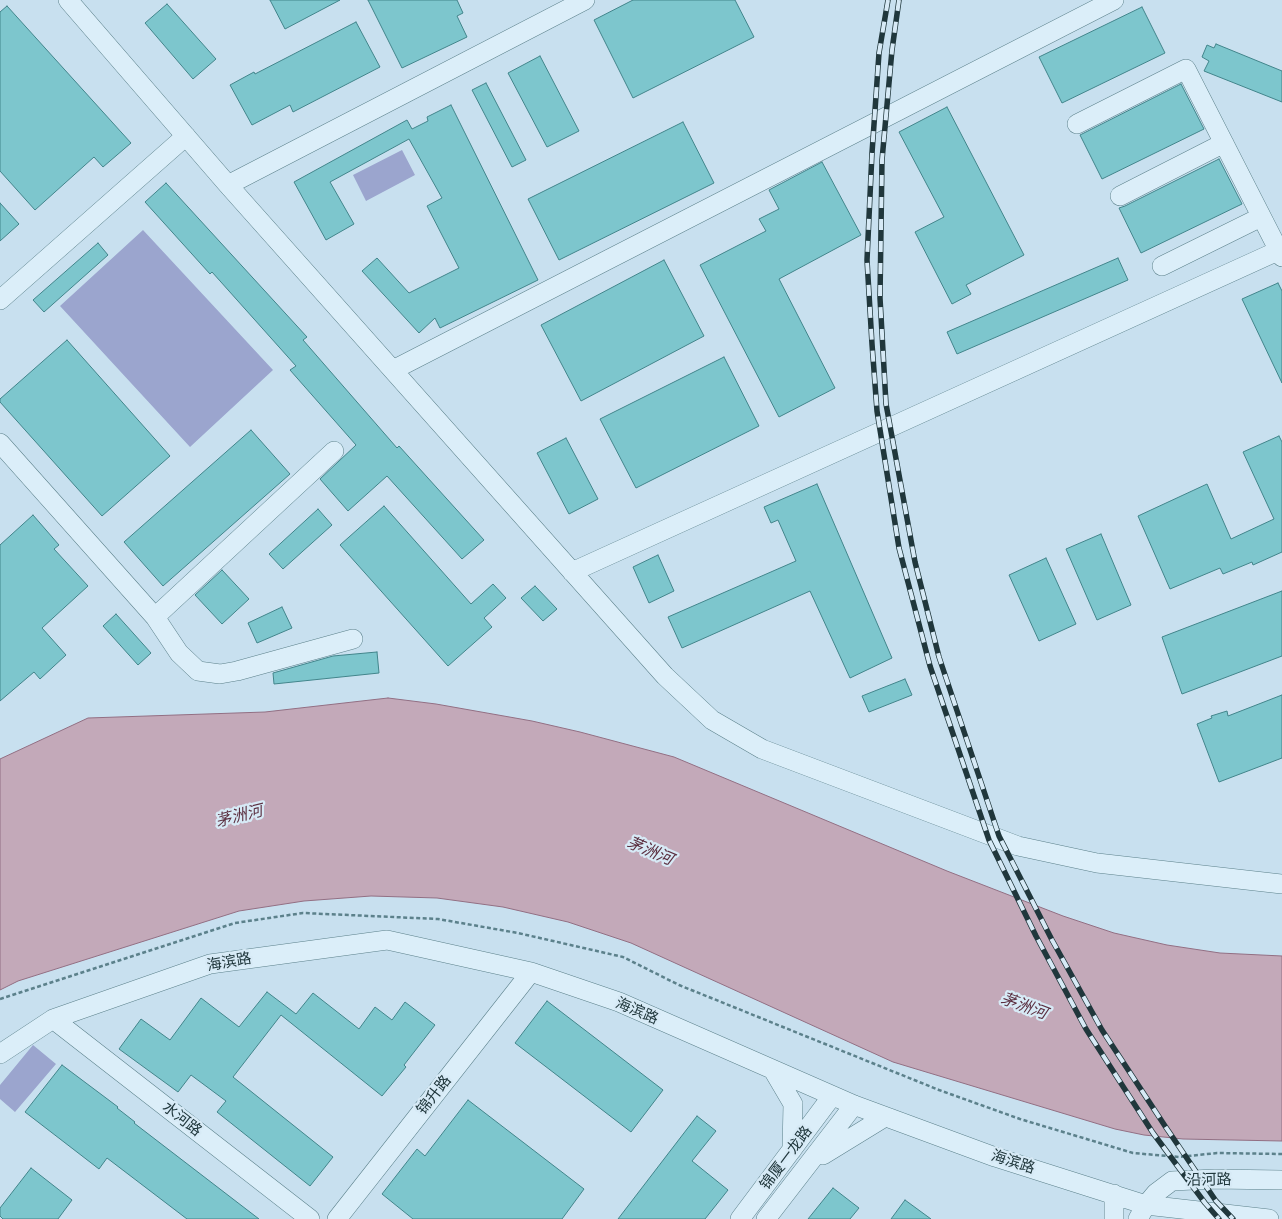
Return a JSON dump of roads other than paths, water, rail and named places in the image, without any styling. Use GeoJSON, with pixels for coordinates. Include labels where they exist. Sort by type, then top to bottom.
{"type":"FeatureCollection","features":[{"type":"Feature","properties":{"kind":"street"},"geometry":{"type":"LineString","coordinates":[[68,0],[228,185],[665,676],[712,720],[762,749],[1018,846],[1098,863],[1282,884]]}},
{"type":"Feature","properties":{"kind":"street"},"geometry":{"type":"LineString","coordinates":[[228,185],[585,0]]}},
{"type":"Feature","properties":{"kind":"street"},"geometry":{"type":"LineString","coordinates":[[393,370],[1114,0]]}},
{"type":"Feature","properties":{"kind":"street"},"geometry":{"type":"LineString","coordinates":[[572,572],[1281,252],[1261,217],[1186,69],[1078,124]]}},
{"type":"Feature","properties":{"kind":"street"},"geometry":{"type":"LineString","coordinates":[[0,300],[186,136]]}},
{"type":"Feature","properties":{"kind":"street"},"geometry":{"type":"LineString","coordinates":[[1120,196],[1224,143]]}},
{"type":"Feature","properties":{"kind":"street"},"geometry":{"type":"LineString","coordinates":[[1162,266],[1261,217]]}},
{"type":"Feature","properties":{"kind":"street"},"geometry":{"type":"LineString","coordinates":[[0,443],[154,617],[179,654],[198,671],[220,674],[237,671],[353,639]]}},
{"type":"Feature","properties":{"kind":"street"},"geometry":{"type":"LineString","coordinates":[[154,617],[334,451]]}},
{"type":"Feature","properties":{"kind":"street","name":"海滨路"},"geometry":{"type":"LineString","coordinates":[[0,1054],[53,1019],[210,964],[386,940],[531,972],[619,1002],[854,1105],[995,1157],[1114,1194],[1142,1212],[1269,1219]]}},
{"type":"Feature","properties":{"kind":"street","name":"锦升路"},"geometry":{"type":"LineString","coordinates":[[337,1219],[531,972]]}},
{"type":"Feature","properties":{"kind":"street","name":"水河路"},"geometry":{"type":"LineString","coordinates":[[53,1019],[310,1219]]}},
{"type":"Feature","properties":{"kind":"street"},"geometry":{"type":"LineString","coordinates":[[773,1070],[793,1104],[792,1150]]}},
{"type":"Feature","properties":{"kind":"street","name":"锦厦一龙路"},"geometry":{"type":"LineString","coordinates":[[740,1219],[832,1096]]}},
{"type":"Feature","properties":{"kind":"street","name":"锦厦一龙路"},"geometry":{"type":"LineString","coordinates":[[766,1219],[854,1105]]}},
{"type":"Feature","properties":{"kind":"street"},"geometry":{"type":"LineString","coordinates":[[809,1164],[885,1116]]}},
{"type":"Feature","properties":{"kind":"street","name":"沿河路"},"geometry":{"type":"LineString","coordinates":[[1142,1212],[1156,1193],[1172,1181],[1215,1179],[1282,1180]]}},
{"type":"Feature","properties":{"kind":"street"},"geometry":{"type":"LineString","coordinates":[[1114,1194],[1114,1219]]}},
{"type":"Feature","properties":{"kind":"water","name":"茅洲河"},"geometry":{"type":"Polygon","coordinates":[[[388,698],[436,704],[532,721],[674,757],[947,871],[1063,916],[1114,933],[1167,945],[1220,953],[1282,956],[1282,1141],[1183,1139],[1144,1135],[1115,1129],[893,1062],[631,943],[568,922],[503,907],[437,898],[371,896],[304,901],[239,911],[18,981],[0,990],[0,759],[88,718],[265,712],[388,698]]]}},
{"type":"Feature","properties":{"kind":"railway"},"geometry":{"type":"LineString","coordinates":[[888,0],[879,53],[867,260],[872,344],[877,411],[899,548],[930,666],[989,840],[1036,936],[1086,1029],[1153,1133],[1219,1219]]}},
{"type":"Feature","properties":{"kind":"railway"},"geometry":{"type":"LineString","coordinates":[[899,0],[892,50],[882,160],[880,298],[886,404],[915,562],[939,657],[999,836],[1052,940],[1102,1030],[1216,1201],[1233,1219]]}}]}
